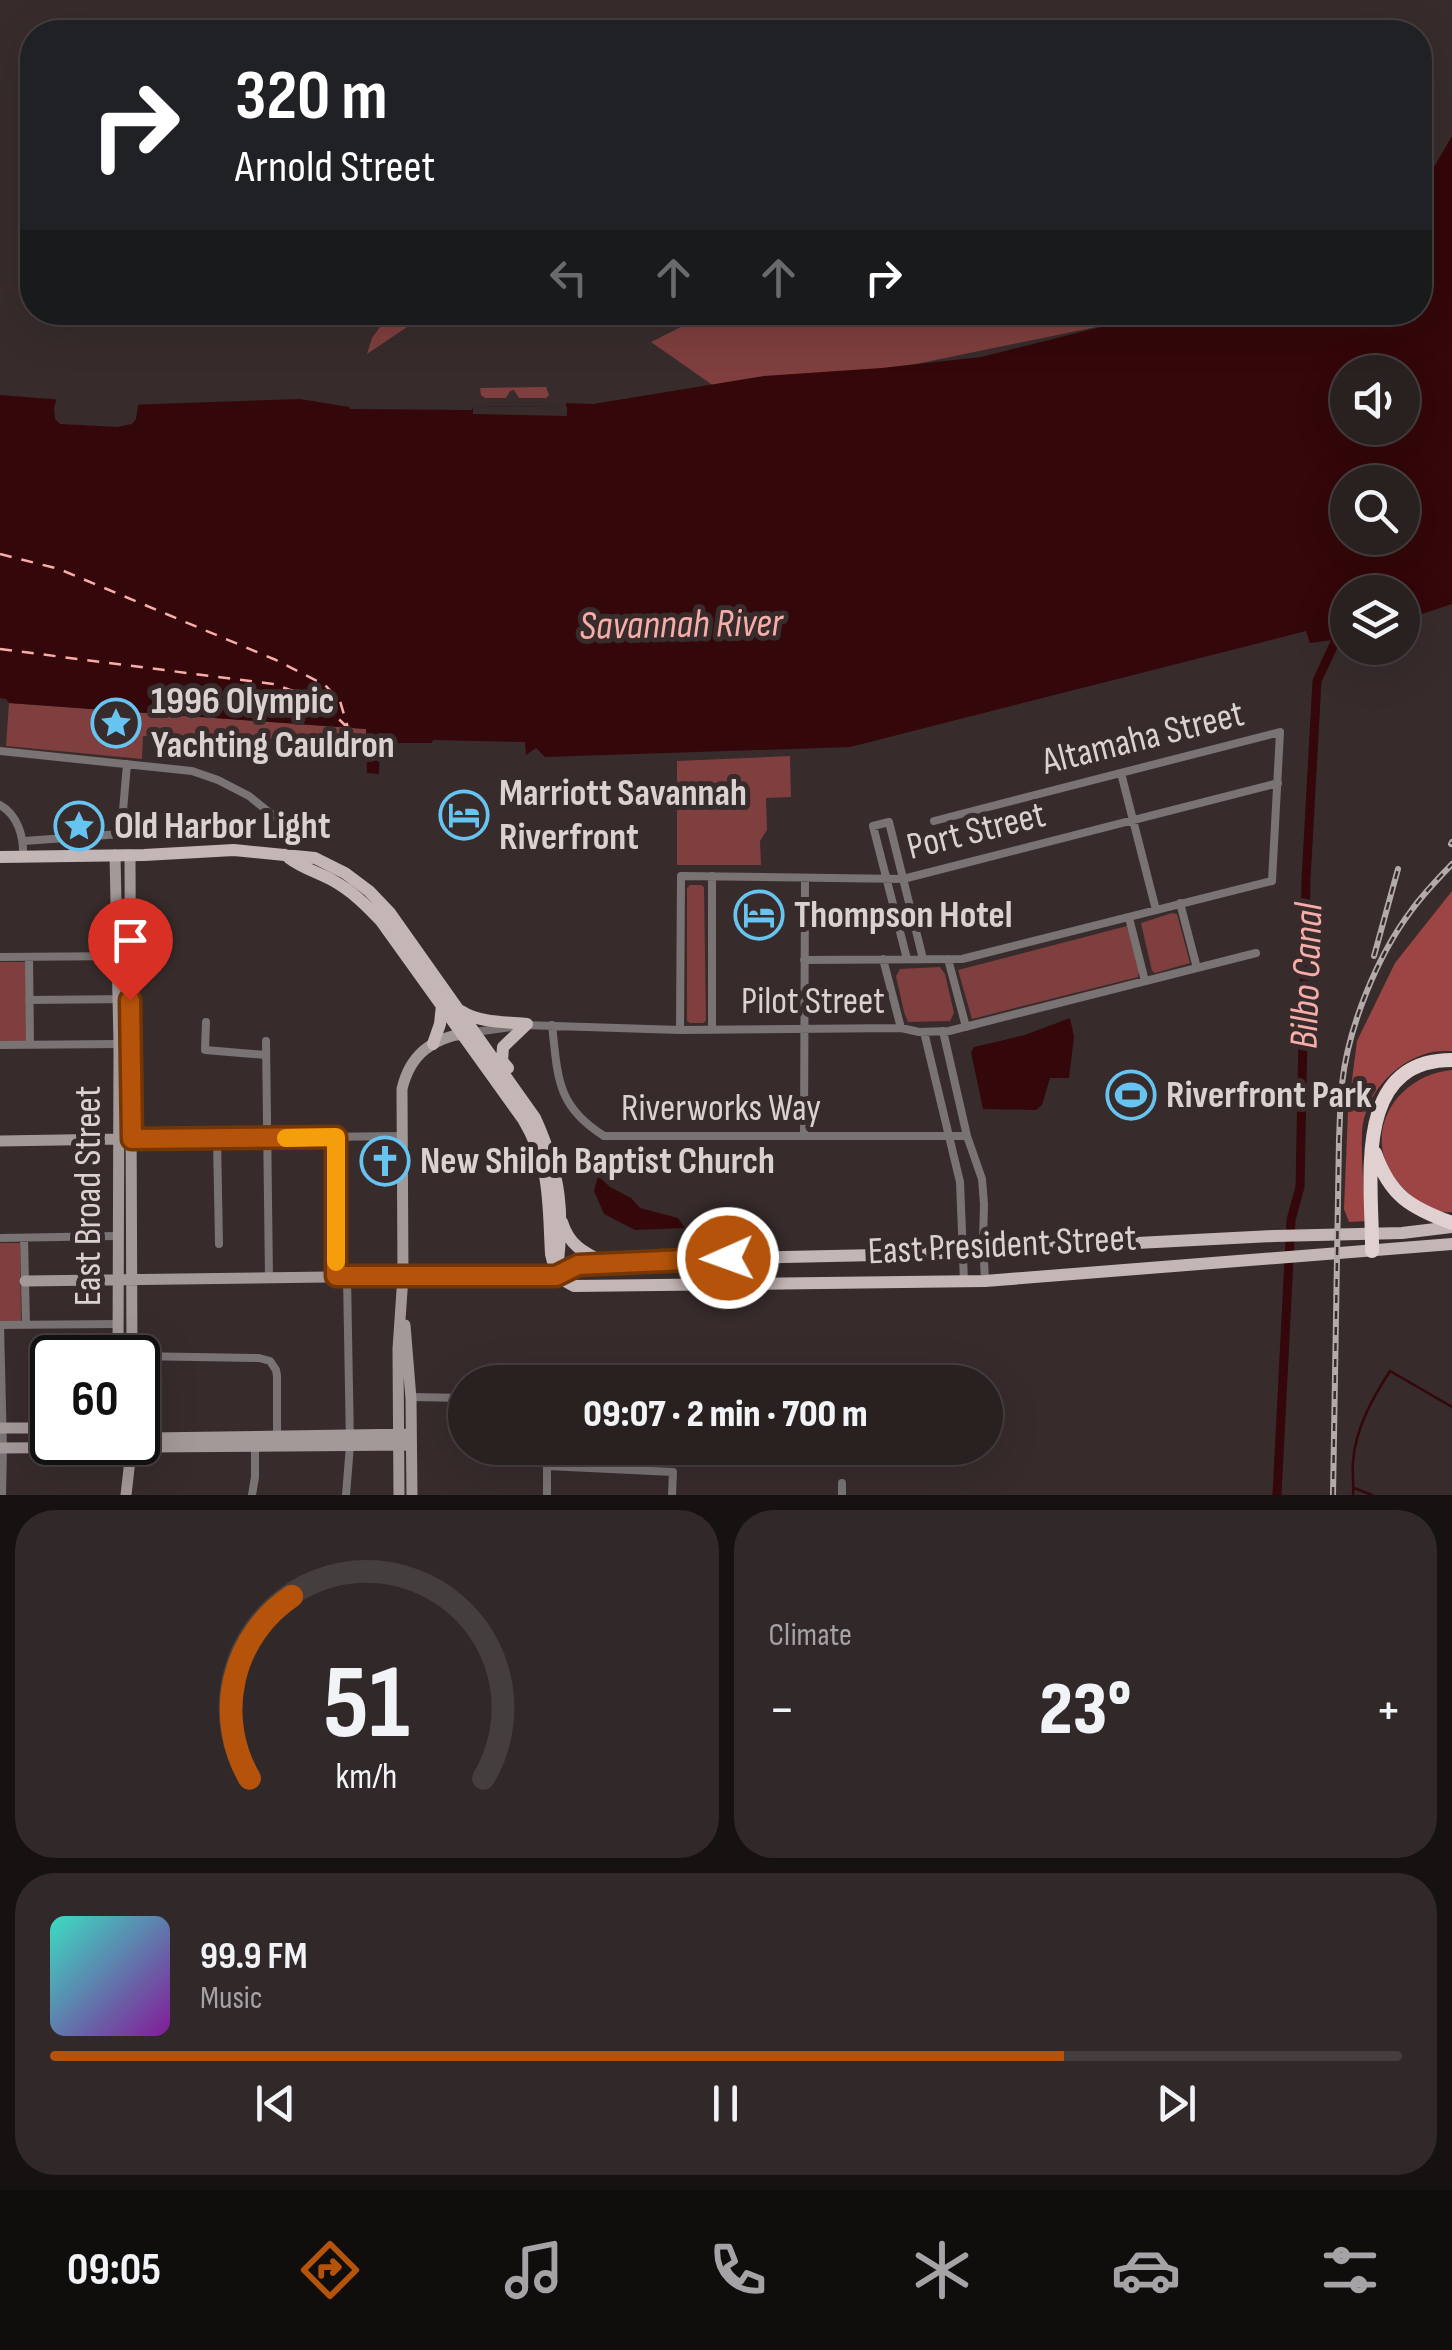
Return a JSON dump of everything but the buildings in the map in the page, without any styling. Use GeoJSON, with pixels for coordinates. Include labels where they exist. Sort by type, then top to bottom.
{"type":"FeatureCollection","features":[{"type":"Feature","properties":{"kind":"highway"},"geometry":{"type":"LineString","coordinates":[[1372,1251],[1371,1142],[1379,1108],[1392,1087],[1410,1072],[1452,1060]]}},
{"type":"Feature","properties":{"kind":"highway"},"geometry":{"type":"LineString","coordinates":[[1371,1142],[1394,1191],[1414,1207],[1452,1225]]}},
{"type":"Feature","properties":{"kind":"main road"},"geometry":{"type":"LineString","coordinates":[[0,857],[234,850],[315,858],[368,890],[390,913],[459,1010],[469,1033],[535,1139],[546,1174],[550,1254],[556,1276]]}},
{"type":"Feature","properties":{"kind":"main road","name":"East Broad Street"},"geometry":{"type":"LineString","coordinates":[[123,956],[137,855]]}},
{"type":"Feature","properties":{"kind":"main road","name":"East Broad Street"},"geometry":{"type":"LineString","coordinates":[[115,856],[132,1139],[132,1335]]}},
{"type":"Feature","properties":{"kind":"main road"},"geometry":{"type":"LineString","coordinates":[[287,856],[330,878],[360,899],[381,921],[442,1005],[469,1033],[535,1118]]}},
{"type":"Feature","properties":{"kind":"main road","name":"East Broad Street"},"geometry":{"type":"LineString","coordinates":[[117,1335],[119,1044],[124,999]]}},
{"type":"Feature","properties":{"kind":"main road"},"geometry":{"type":"LineString","coordinates":[[433,1044],[442,1005]]}},
{"type":"Feature","properties":{"kind":"main road"},"geometry":{"type":"LineString","coordinates":[[459,1010],[468,1016],[527,1024]]}},
{"type":"Feature","properties":{"kind":"main road"},"geometry":{"type":"LineString","coordinates":[[527,1024],[508,1041],[501,1053],[502,1061],[525,1093],[548,1146],[566,1233],[575,1246],[608,1264]]}},
{"type":"Feature","properties":{"kind":"main road"},"geometry":{"type":"LineString","coordinates":[[412,1495],[398,1350],[403,1276],[402,1089],[406,1072],[423,1050],[469,1033]]}},
{"type":"Feature","properties":{"kind":"main road"},"geometry":{"type":"LineString","coordinates":[[0,1141],[132,1139]]}},
{"type":"Feature","properties":{"kind":"main road"},"geometry":{"type":"LineString","coordinates":[[556,1276],[562,1220]]}},
{"type":"Feature","properties":{"kind":"main road","name":"East President Street"},"geometry":{"type":"LineString","coordinates":[[25,1281],[556,1276],[578,1265],[1402,1233],[1452,1225]]}},
{"type":"Feature","properties":{"kind":"main road","name":"East President Street"},"geometry":{"type":"LineString","coordinates":[[556,1276],[574,1286],[984,1281],[1452,1244]]}},
{"type":"Feature","properties":{"kind":"main road"},"geometry":{"type":"LineString","coordinates":[[399,1495],[411,1397],[402,1314]]}},
{"type":"Feature","properties":{"kind":"main road"},"geometry":{"type":"LineString","coordinates":[[2,1428],[30,1428]]}},
{"type":"Feature","properties":{"kind":"main road"},"geometry":{"type":"LineString","coordinates":[[160,1438],[404,1440]]}},
{"type":"Feature","properties":{"kind":"main road"},"geometry":{"type":"LineString","coordinates":[[160,1444],[255,1446],[277,1441]]}},
{"type":"Feature","properties":{"kind":"main road"},"geometry":{"type":"LineString","coordinates":[[2,1448],[30,1447]]}},
{"type":"Feature","properties":{"kind":"main road"},"geometry":{"type":"LineString","coordinates":[[125,1495],[127,1465]]}},
{"type":"Feature","properties":{"kind":"street","name":"Altamaha Street"},"geometry":{"type":"LineString","coordinates":[[934,820],[1280,732],[1272,880],[1180,904]]}},
{"type":"Feature","properties":{"kind":"street"},"geometry":{"type":"LineString","coordinates":[[0,750],[192,772],[218,780],[242,791],[288,830],[291,837],[287,856]]}},
{"type":"Feature","properties":{"kind":"street"},"geometry":{"type":"LineString","coordinates":[[24,840],[122,834],[128,764]]}},
{"type":"Feature","properties":{"kind":"street"},"geometry":{"type":"LineString","coordinates":[[1121,772],[1156,910]]}},
{"type":"Feature","properties":{"kind":"street","name":"Port Street"},"geometry":{"type":"LineString","coordinates":[[680,1030],[680,876],[903,879],[1278,783]]}},
{"type":"Feature","properties":{"kind":"street"},"geometry":{"type":"LineString","coordinates":[[0,805],[10,810],[24,840],[22,857]]}},
{"type":"Feature","properties":{"kind":"street"},"geometry":{"type":"LineString","coordinates":[[907,959],[873,826],[889,822],[923,959]]}},
{"type":"Feature","properties":{"kind":"street"},"geometry":{"type":"LineString","coordinates":[[712,876],[712,1029]]}},
{"type":"Feature","properties":{"kind":"street"},"geometry":{"type":"LineString","coordinates":[[804,1136],[805,878]]}},
{"type":"Feature","properties":{"kind":"street"},"geometry":{"type":"LineString","coordinates":[[804,960],[962,959],[1180,904],[1196,968]]}},
{"type":"Feature","properties":{"kind":"street"},"geometry":{"type":"LineString","coordinates":[[1129,918],[1145,982]]}},
{"type":"Feature","properties":{"kind":"street","name":"Pilot Street"},"geometry":{"type":"LineString","coordinates":[[469,1033],[527,1024],[680,1030],[902,1028],[943,1032],[1256,953]]}},
{"type":"Feature","properties":{"kind":"street"},"geometry":{"type":"LineString","coordinates":[[29,956],[30,1044]]}},
{"type":"Feature","properties":{"kind":"street"},"geometry":{"type":"LineString","coordinates":[[0,957],[123,956]]}},
{"type":"Feature","properties":{"kind":"street"},"geometry":{"type":"LineString","coordinates":[[883,959],[902,1028]]}},
{"type":"Feature","properties":{"kind":"street"},"geometry":{"type":"LineString","coordinates":[[948,959],[966,1027]]}},
{"type":"Feature","properties":{"kind":"street"},"geometry":{"type":"LineString","coordinates":[[30,1000],[124,999]]}},
{"type":"Feature","properties":{"kind":"street"},"geometry":{"type":"LineString","coordinates":[[206,1022],[205,1050],[266,1055]]}},
{"type":"Feature","properties":{"kind":"street","name":"Riverworks Way"},"geometry":{"type":"LineString","coordinates":[[552,1025],[565,1100],[576,1115],[604,1136],[967,1136]]}},
{"type":"Feature","properties":{"kind":"street"},"geometry":{"type":"LineString","coordinates":[[924,1032],[961,1193],[964,1281]]}},
{"type":"Feature","properties":{"kind":"street"},"geometry":{"type":"LineString","coordinates":[[943,1032],[967,1136],[982,1179],[984,1281]]}},
{"type":"Feature","properties":{"kind":"street"},"geometry":{"type":"LineString","coordinates":[[266,1041],[268,1278]]}},
{"type":"Feature","properties":{"kind":"street"},"geometry":{"type":"LineString","coordinates":[[0,1045],[119,1044]]}},
{"type":"Feature","properties":{"kind":"street"},"geometry":{"type":"LineString","coordinates":[[132,1139],[404,1136]]}},
{"type":"Feature","properties":{"kind":"street"},"geometry":{"type":"LineString","coordinates":[[336,1137],[350,1440],[346,1495]]}},
{"type":"Feature","properties":{"kind":"street"},"geometry":{"type":"LineString","coordinates":[[217,1139],[219,1244]]}},
{"type":"Feature","properties":{"kind":"street"},"geometry":{"type":"LineString","coordinates":[[0,1238],[117,1236]]}},
{"type":"Feature","properties":{"kind":"street"},"geometry":{"type":"LineString","coordinates":[[24,1238],[26,1325]]}},
{"type":"Feature","properties":{"kind":"street"},"geometry":{"type":"LineString","coordinates":[[2,1495],[0,1325],[117,1324]]}},
{"type":"Feature","properties":{"kind":"street"},"geometry":{"type":"LineString","coordinates":[[160,1357],[270,1361],[277,1376],[277,1441]]}},
{"type":"Feature","properties":{"kind":"street"},"geometry":{"type":"LineString","coordinates":[[411,1397],[448,1398]]}},
{"type":"Feature","properties":{"kind":"street"},"geometry":{"type":"LineString","coordinates":[[252,1495],[255,1446]]}},
{"type":"Feature","properties":{"kind":"street"},"geometry":{"type":"LineString","coordinates":[[547,1495],[547,1466],[672,1472],[672,1495]]}},
{"type":"Feature","properties":{"kind":"street"},"geometry":{"type":"LineString","coordinates":[[842,1483],[842,1495]]}},
{"type":"Feature","properties":{"kind":"shaded area"},"geometry":{"type":"Polygon","coordinates":[[[381,325],[410,325],[367,354],[381,325]]]}},
{"type":"Feature","properties":{"kind":"shaded area"},"geometry":{"type":"Polygon","coordinates":[[[685,325],[1105,325],[916,364],[721,391],[651,342],[685,325]]]}},
{"type":"Feature","properties":{"kind":"shaded area"},"geometry":{"type":"Polygon","coordinates":[[[546,387],[546,398],[519,398],[514,390],[506,398],[485,398],[480,388],[546,387]]]}},
{"type":"Feature","properties":{"kind":"shaded area"},"geometry":{"type":"Polygon","coordinates":[[[9,703],[366,729],[366,754],[276,749],[275,739],[143,736],[142,759],[6,746],[9,703]]]}},
{"type":"Feature","properties":{"kind":"shaded area"},"geometry":{"type":"Polygon","coordinates":[[[790,756],[791,797],[766,798],[767,830],[760,841],[761,865],[677,865],[677,761],[790,756]]]}},
{"type":"Feature","properties":{"kind":"shaded area"},"geometry":{"type":"Polygon","coordinates":[[[690,885],[704,887],[703,1023],[687,1021],[690,885]]]}},
{"type":"Feature","properties":{"kind":"shaded area"},"geometry":{"type":"Polygon","coordinates":[[[1452,891],[1452,1051],[1415,1058],[1392,1073],[1375,1094],[1362,1133],[1366,1221],[1349,1222],[1344,1209],[1348,1111],[1357,1041],[1395,963],[1452,891]]]}},
{"type":"Feature","properties":{"kind":"shaded area"},"geometry":{"type":"Polygon","coordinates":[[[1177,914],[1190,963],[1155,973],[1141,923],[1177,914]]]}},
{"type":"Feature","properties":{"kind":"shaded area"},"geometry":{"type":"Polygon","coordinates":[[[1127,926],[1138,977],[972,1019],[958,970],[1127,926]]]}},
{"type":"Feature","properties":{"kind":"shaded area"},"geometry":{"type":"Polygon","coordinates":[[[0,962],[26,962],[26,1041],[0,1042],[0,962]]]}},
{"type":"Feature","properties":{"kind":"shaded area"},"geometry":{"type":"Polygon","coordinates":[[[940,967],[954,1013],[950,1021],[908,1022],[896,976],[900,969],[940,967]]]}},
{"type":"Feature","properties":{"kind":"shaded area"},"geometry":{"type":"Polygon","coordinates":[[[1452,1070],[1452,1212],[1447,1212],[1424,1205],[1398,1183],[1383,1153],[1382,1136],[1385,1119],[1404,1091],[1434,1074],[1452,1070]]]}},
{"type":"Feature","properties":{"kind":"shaded area"},"geometry":{"type":"Polygon","coordinates":[[[0,1243],[20,1243],[21,1321],[0,1322],[0,1243]]]}},
{"type":"Feature","properties":{"kind":"water","name":"Savannah River"},"geometry":{"type":"Polygon","coordinates":[[[1452,136],[1452,604],[1420,615],[1420,575],[1330,575],[1330,640],[1310,643],[1306,631],[850,747],[545,757],[536,748],[526,755],[525,742],[380,743],[379,774],[367,773],[366,729],[9,703],[0,698],[0,395],[126,405],[300,399],[350,409],[472,410],[473,406],[566,407],[566,403],[593,404],[764,376],[981,357],[1109,325],[1432,325],[1432,170],[1452,136]]]}},
{"type":"Feature","properties":{"kind":"water"},"geometry":{"type":"Polygon","coordinates":[[[1070,1018],[1074,1037],[1069,1078],[1050,1078],[1042,1105],[1036,1110],[983,1109],[971,1052],[974,1047],[1025,1035],[1070,1018]]]}},
{"type":"Feature","properties":{"kind":"water"},"geometry":{"type":"Polygon","coordinates":[[[598,1176],[640,1208],[678,1218],[685,1228],[635,1230],[604,1214],[594,1191],[598,1176]]]}},
{"type":"Feature","properties":{"kind":"pier"},"geometry":{"type":"Polygon","coordinates":[[[57,396],[139,399],[136,419],[132,424],[117,427],[60,424],[55,419],[57,396]]]}},
{"type":"Feature","properties":{"kind":"pier"},"geometry":{"type":"Polygon","coordinates":[[[473,406],[567,407],[567,416],[473,414],[473,406]]]}},
{"type":"Feature","properties":{"kind":"waterway","name":"Bilbo Canal"},"geometry":{"type":"LineString","coordinates":[[1277,1495],[1291,1220],[1300,1187],[1306,880],[1317,681],[1330,653]]}},
{"type":"Feature","properties":{"kind":"waterway"},"geometry":{"type":"LineString","coordinates":[[1353,1495],[1357,1438],[1390,1371],[1452,1407]]}},
{"type":"Feature","properties":{"kind":"waterway"},"geometry":{"type":"LineString","coordinates":[[1354,1488],[1372,1495]]}},
{"type":"Feature","properties":{"kind":"ferry route"},"geometry":{"type":"LineString","coordinates":[[0,554],[59,569],[276,660],[325,685],[340,701],[348,728]]}},
{"type":"Feature","properties":{"kind":"ferry route"},"geometry":{"type":"LineString","coordinates":[[0,649],[273,684],[319,700],[347,727]]}},
{"type":"Feature","properties":{"kind":"railway"},"geometry":{"type":"LineString","coordinates":[[1333,1495],[1339,1139],[1345,1062],[1358,1017],[1387,949],[1416,905],[1452,864]]}},
{"type":"Feature","properties":{"kind":"railway"},"geometry":{"type":"LineString","coordinates":[[1374,956],[1398,869]]}},
{"type":"Feature","properties":{"kind":"slow traffic"},"geometry":{"type":"LineString","coordinates":[[286,1138],[336,1137],[336,1262]]}},
{"type":"Feature","properties":{"kind":"place","name":"1996 Olympic Yachting Cauldron"},"geometry":{"type":"Point","coordinates":[116,723]}},
{"type":"Feature","properties":{"kind":"place","name":"Marriott Savannah Riverfront"},"geometry":{"type":"Point","coordinates":[464,815]}},
{"type":"Feature","properties":{"kind":"place","name":"Old Harbor Light"},"geometry":{"type":"Point","coordinates":[79,826]}},
{"type":"Feature","properties":{"kind":"place","name":"Thompson Hotel"},"geometry":{"type":"Point","coordinates":[759,915]}},
{"type":"Feature","properties":{"kind":"place","name":"Riverfront Park"},"geometry":{"type":"Point","coordinates":[1131,1095]}},
{"type":"Feature","properties":{"kind":"place","name":"New Shiloh Baptist Church"},"geometry":{"type":"Point","coordinates":[385,1161]}},
{"type":"Feature","properties":{"kind":"route"},"geometry":{"type":"LineString","coordinates":[[130,1000],[132,1139],[336,1137],[336,1276],[556,1276],[578,1265],[728,1258]]}}]}
